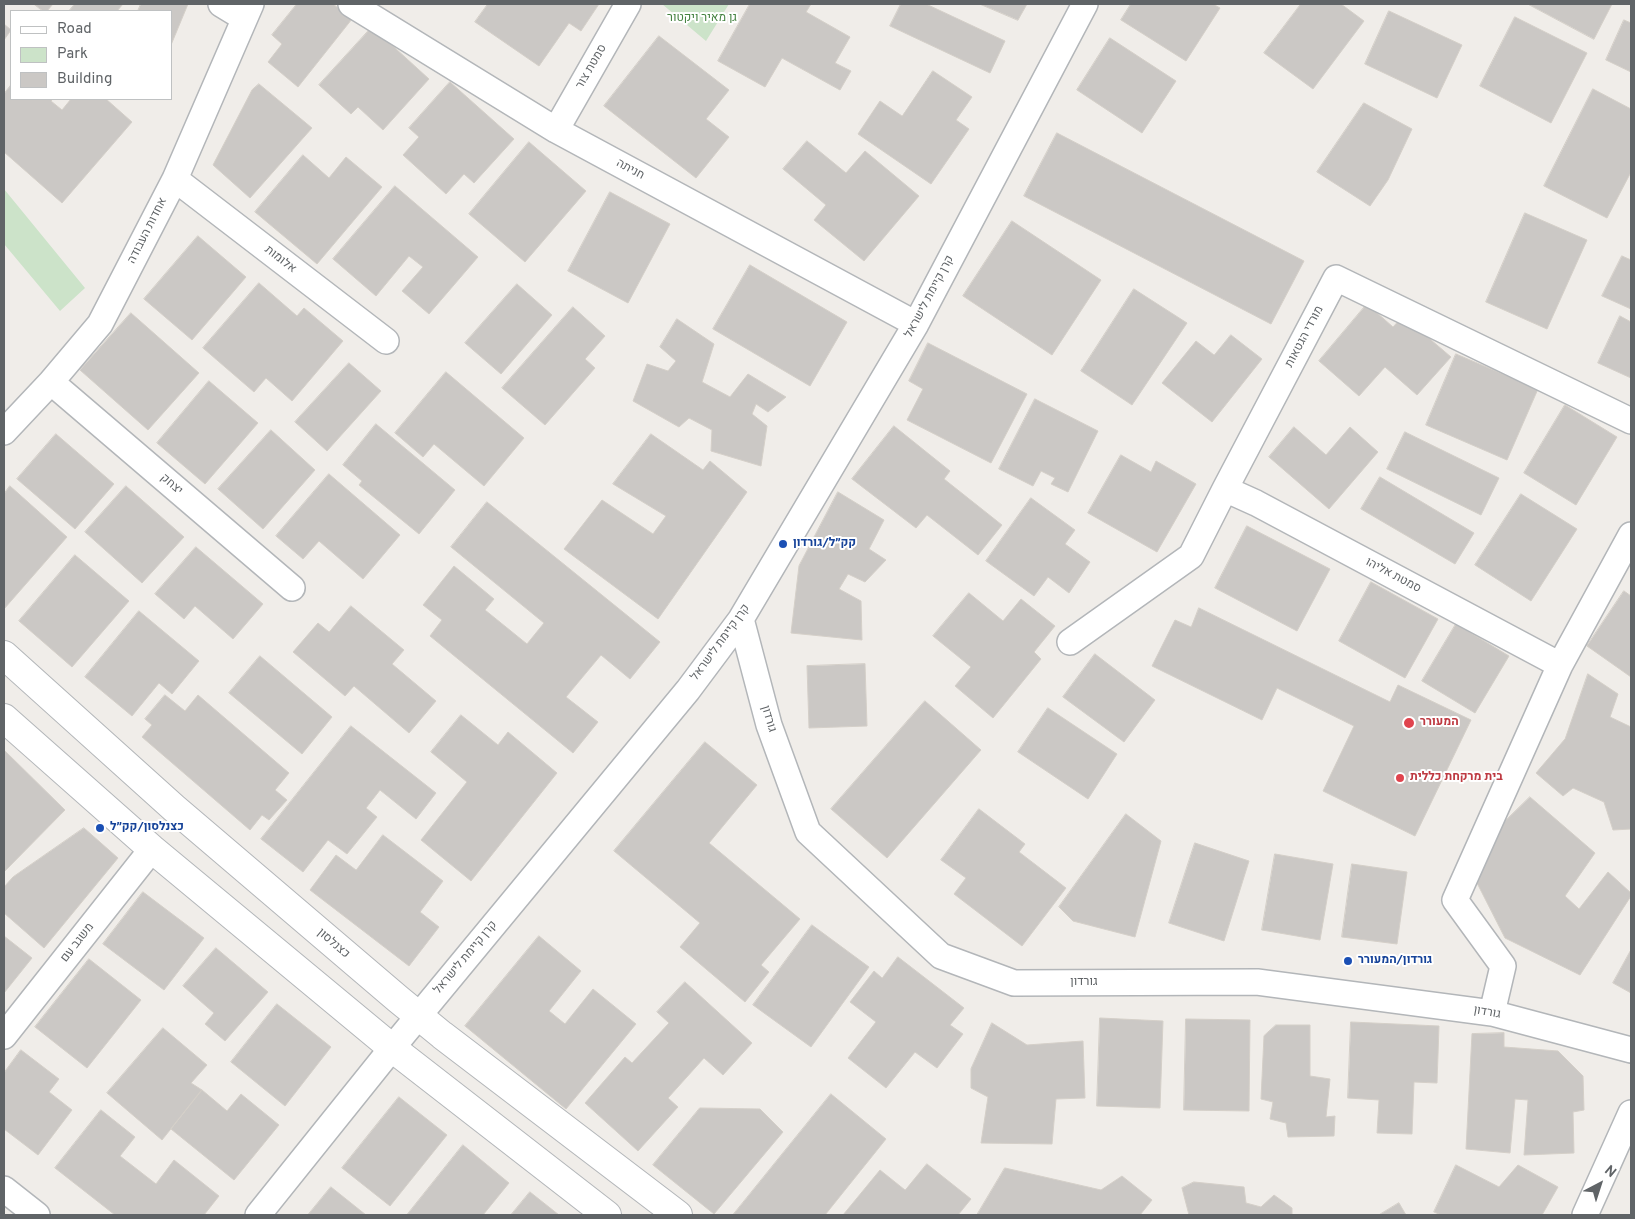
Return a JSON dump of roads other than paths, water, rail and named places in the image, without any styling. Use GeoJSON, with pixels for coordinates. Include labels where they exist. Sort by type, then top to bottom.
{"type":"FeatureCollection","features":[{"type":"Feature","properties":{"kind":"street"},"geometry":{"type":"LineString","coordinates":[[221,4],[248,11]]}},
{"type":"Feature","properties":{"kind":"street","name":"חניתה"},"geometry":{"type":"LineString","coordinates":[[351,4],[556,130],[916,324]]}},
{"type":"Feature","properties":{"kind":"street","name":"סמטת צור"},"geometry":{"type":"LineString","coordinates":[[556,130],[628,4]]}},
{"type":"Feature","properties":{"kind":"street","name":"קרן קיימת לישראל"},"geometry":{"type":"LineString","coordinates":[[258,1215],[419,1015],[688,690],[741,619],[916,324],[1085,4]]}},
{"type":"Feature","properties":{"kind":"street","name":"אחדות העבודה"},"geometry":{"type":"LineString","coordinates":[[4,432],[51,382],[100,324],[175,179],[248,11]]}},
{"type":"Feature","properties":{"kind":"street","name":"אלומות"},"geometry":{"type":"LineString","coordinates":[[175,179],[386,341]]}},
{"type":"Feature","properties":{"kind":"street","name":"מורדי הגטאות"},"geometry":{"type":"LineString","coordinates":[[1070,642],[1191,556],[1336,278],[1631,421]]}},
{"type":"Feature","properties":{"kind":"street","name":"יצחק"},"geometry":{"type":"LineString","coordinates":[[51,382],[292,588]]}},
{"type":"Feature","properties":{"kind":"street","name":"סמטת אליהו"},"geometry":{"type":"LineString","coordinates":[[1225,488],[1560,664]]}},
{"type":"Feature","properties":{"kind":"street"},"geometry":{"type":"LineString","coordinates":[[1492,1013],[1503,966],[1455,900],[1560,664],[1631,535]]}},
{"type":"Feature","properties":{"kind":"street","name":"גורדון"},"geometry":{"type":"LineString","coordinates":[[741,619],[769,725],[808,832],[941,956],[1014,983],[1257,982],[1492,1013],[1631,1050]]}},
{"type":"Feature","properties":{"kind":"street","name":"כצנלסון"},"geometry":{"type":"LineString","coordinates":[[4,655],[174,808],[442,1035],[678,1215]]}},
{"type":"Feature","properties":{"kind":"street"},"geometry":{"type":"LineString","coordinates":[[4,718],[152,849],[392,1048],[594,1211]]}},
{"type":"Feature","properties":{"kind":"street","name":"משגב עם"},"geometry":{"type":"LineString","coordinates":[[4,1036],[152,849]]}},
{"type":"Feature","properties":{"kind":"street"},"geometry":{"type":"LineString","coordinates":[[1584,1215],[1631,1113]]}},
{"type":"Feature","properties":{"kind":"street"},"geometry":{"type":"LineString","coordinates":[[4,1189],[37,1215]]}},
{"type":"Feature","properties":{"kind":"place","name":"קק״ל/גורדון"},"geometry":{"type":"Point","coordinates":[783,544]}},
{"type":"Feature","properties":{"kind":"place","name":"המעורר"},"geometry":{"type":"Point","coordinates":[1409,723]}},
{"type":"Feature","properties":{"kind":"place","name":"בית מרקחת כללית"},"geometry":{"type":"Point","coordinates":[1400,778]}},
{"type":"Feature","properties":{"kind":"place","name":"כצנלסון/קק״ל"},"geometry":{"type":"Point","coordinates":[100,828]}},
{"type":"Feature","properties":{"kind":"place","name":"גורדון/המעורר"},"geometry":{"type":"Point","coordinates":[1348,961]}},
{"type":"Feature","properties":{"kind":"park label","name":"גן מאיר ויקטור"},"geometry":{"type":"Point","coordinates":[702,19]}}]}
